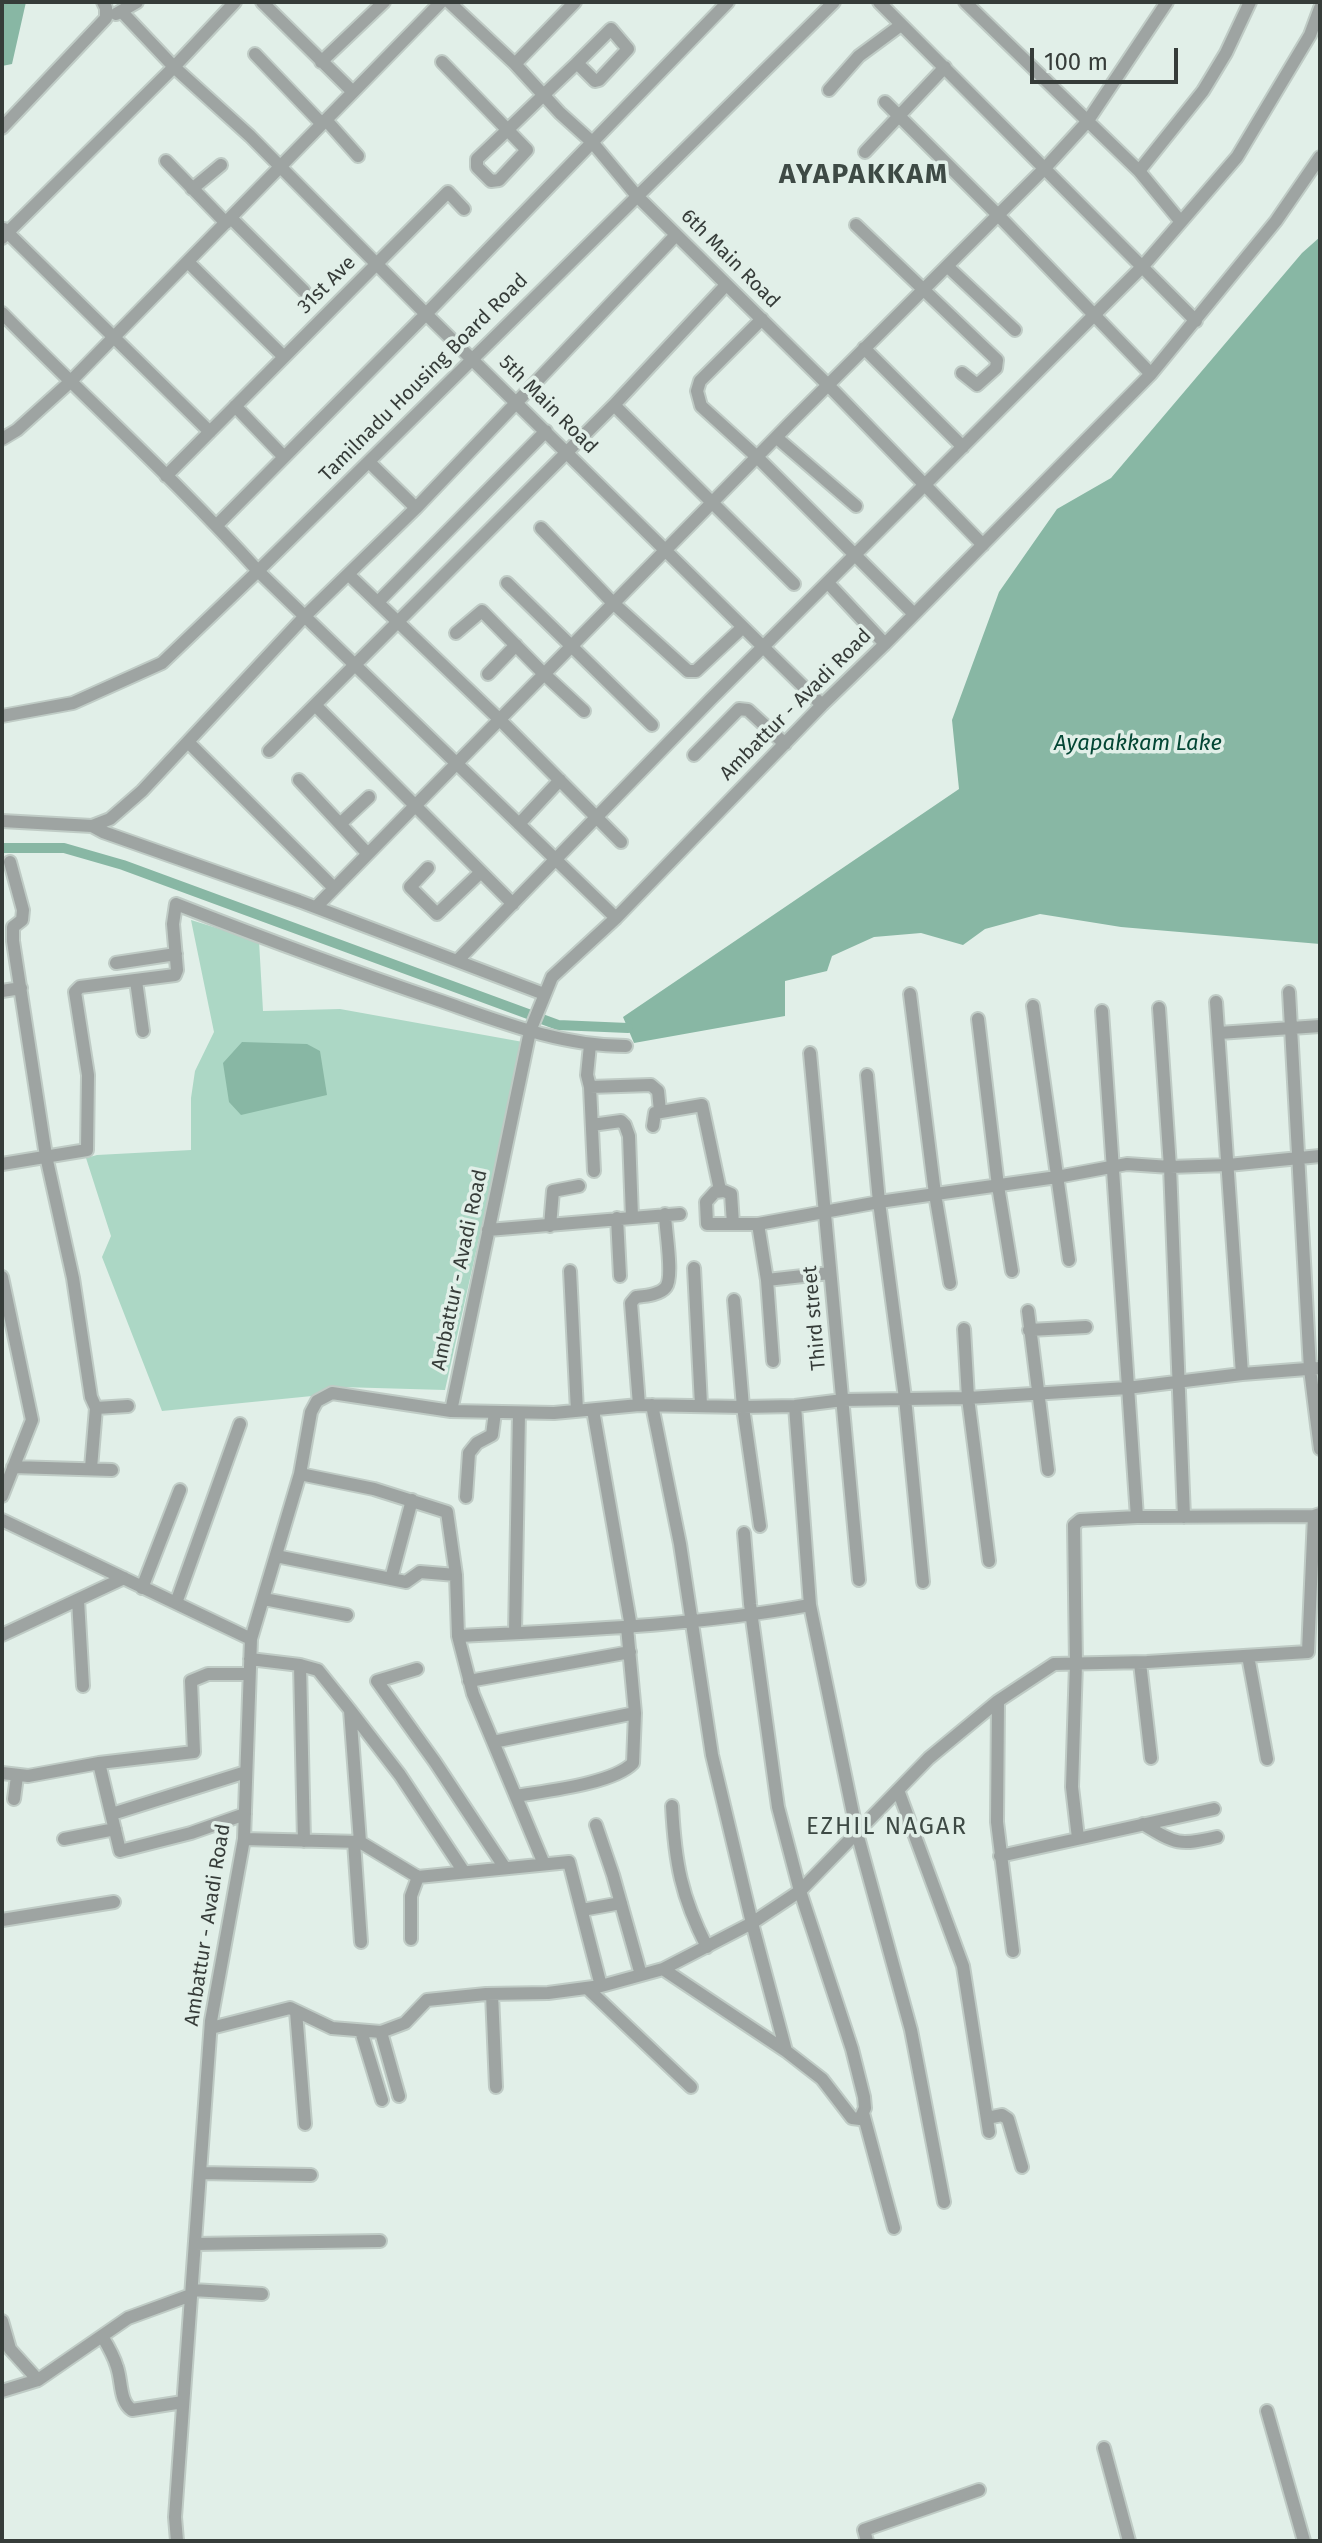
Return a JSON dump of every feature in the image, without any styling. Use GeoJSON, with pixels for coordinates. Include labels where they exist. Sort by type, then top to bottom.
{"type":"FeatureCollection","features":[{"type":"Feature","properties":{"kind":"street"},"geometry":{"type":"LineString","coordinates":[[103,2],[106,18]]}},
{"type":"Feature","properties":{"kind":"street"},"geometry":{"type":"LineString","coordinates":[[2,128],[106,18],[137,2]]}},
{"type":"Feature","properties":{"kind":"street"},"geometry":{"type":"LineString","coordinates":[[210,432],[4,233],[174,67],[235,2]]}},
{"type":"Feature","properties":{"kind":"street"},"geometry":{"type":"LineString","coordinates":[[262,2],[353,92]]}},
{"type":"Feature","properties":{"kind":"street"},"geometry":{"type":"LineString","coordinates":[[321,62],[384,2]]}},
{"type":"Feature","properties":{"kind":"street"},"geometry":{"type":"LineString","coordinates":[[2,439],[17,430],[70,382],[441,2]]}},
{"type":"Feature","properties":{"kind":"street","name":"6th Main Road"},"geometry":{"type":"LineString","coordinates":[[449,2],[592,142],[637,196],[828,385],[983,545]]}},
{"type":"Feature","properties":{"kind":"street"},"geometry":{"type":"LineString","coordinates":[[515,64],[575,2]]}},
{"type":"Feature","properties":{"kind":"street"},"geometry":{"type":"LineString","coordinates":[[217,525],[728,2]]}},
{"type":"Feature","properties":{"kind":"street","name":"Tamilnadu Housing Board Road"},"geometry":{"type":"LineString","coordinates":[[2,716],[73,703],[162,663],[834,2]]}},
{"type":"Feature","properties":{"kind":"street"},"geometry":{"type":"LineString","coordinates":[[879,2],[1196,321]]}},
{"type":"Feature","properties":{"kind":"street"},"geometry":{"type":"LineString","coordinates":[[965,2],[1139,171],[1181,222]]}},
{"type":"Feature","properties":{"kind":"street"},"geometry":{"type":"LineString","coordinates":[[316,907],[455,762],[1045,168],[1087,122],[1167,2]]}},
{"type":"Feature","properties":{"kind":"street"},"geometry":{"type":"LineString","coordinates":[[1139,171],[1203,91],[1226,53],[1250,2]]}},
{"type":"Feature","properties":{"kind":"street"},"geometry":{"type":"LineString","coordinates":[[457,961],[1143,266],[1237,157],[1310,35],[1320,8]]}},
{"type":"Feature","properties":{"kind":"street","name":"5th Main Road"},"geometry":{"type":"LineString","coordinates":[[122,12],[174,67],[250,136],[822,705]]}},
{"type":"Feature","properties":{"kind":"street"},"geometry":{"type":"LineString","coordinates":[[829,90],[859,56],[901,25]]}},
{"type":"Feature","properties":{"kind":"street"},"geometry":{"type":"LineString","coordinates":[[255,54],[358,156]]}},
{"type":"Feature","properties":{"kind":"street"},"geometry":{"type":"LineString","coordinates":[[442,62],[508,130],[577,63]]}},
{"type":"Feature","properties":{"kind":"street"},"geometry":{"type":"LineString","coordinates":[[865,152],[945,67]]}},
{"type":"Feature","properties":{"kind":"street"},"geometry":{"type":"LineString","coordinates":[[885,102],[1151,374]]}},
{"type":"Feature","properties":{"kind":"street","name":"Ambattur - Avadi Road"},"geometry":{"type":"LineString","coordinates":[[177,2541],[175,2517],[211,2028],[244,1839],[251,1639],[300,1474],[311,1412],[317,1401],[327,1395],[343,1393],[451,1411],[531,1029],[552,977],[616,918],[822,705],[1151,374],[1276,221],[1320,157]]}},
{"type":"Feature","properties":{"kind":"street"},"geometry":{"type":"LineString","coordinates":[[166,161],[192,189],[304,291]]}},
{"type":"Feature","properties":{"kind":"street"},"geometry":{"type":"LineString","coordinates":[[192,189],[221,165]]}},
{"type":"Feature","properties":{"kind":"street","name":"31st Ave"},"geometry":{"type":"LineString","coordinates":[[166,476],[448,192],[464,209]]}},
{"type":"Feature","properties":{"kind":"street"},"geometry":{"type":"LineString","coordinates":[[856,225],[997,360],[996,368],[977,385],[962,373]]}},
{"type":"Feature","properties":{"kind":"street"},"geometry":{"type":"LineString","coordinates":[[92,826],[110,819],[142,791],[305,616],[416,508],[676,235]]}},
{"type":"Feature","properties":{"kind":"street"},"geometry":{"type":"LineString","coordinates":[[188,262],[284,357]]}},
{"type":"Feature","properties":{"kind":"street"},"geometry":{"type":"LineString","coordinates":[[947,266],[1015,330]]}},
{"type":"Feature","properties":{"kind":"street"},"geometry":{"type":"LineString","coordinates":[[269,751],[614,405],[726,285]]}},
{"type":"Feature","properties":{"kind":"street"},"geometry":{"type":"LineString","coordinates":[[2,313],[217,525],[258,571],[616,918]]}},
{"type":"Feature","properties":{"kind":"street"},"geometry":{"type":"LineString","coordinates":[[762,319],[700,381],[697,391],[701,406],[757,457],[914,614]]}},
{"type":"Feature","properties":{"kind":"street"},"geometry":{"type":"LineString","coordinates":[[864,348],[963,447]]}},
{"type":"Feature","properties":{"kind":"street"},"geometry":{"type":"LineString","coordinates":[[614,405],[794,584]]}},
{"type":"Feature","properties":{"kind":"street"},"geometry":{"type":"LineString","coordinates":[[235,406],[284,457]]}},
{"type":"Feature","properties":{"kind":"street"},"geometry":{"type":"LineString","coordinates":[[378,602],[546,431]]}},
{"type":"Feature","properties":{"kind":"street"},"geometry":{"type":"LineString","coordinates":[[777,438],[856,506]]}},
{"type":"Feature","properties":{"kind":"street"},"geometry":{"type":"LineString","coordinates":[[369,462],[416,508]]}},
{"type":"Feature","properties":{"kind":"street"},"geometry":{"type":"LineString","coordinates":[[541,528],[613,603],[688,671],[696,671],[743,627]]}},
{"type":"Feature","properties":{"kind":"street"},"geometry":{"type":"LineString","coordinates":[[349,575],[621,842]]}},
{"type":"Feature","properties":{"kind":"street"},"geometry":{"type":"LineString","coordinates":[[507,583],[652,725]]}},
{"type":"Feature","properties":{"kind":"street"},"geometry":{"type":"LineString","coordinates":[[829,584],[885,644]]}},
{"type":"Feature","properties":{"kind":"street"},"geometry":{"type":"LineString","coordinates":[[456,633],[482,611],[584,711]]}},
{"type":"Feature","properties":{"kind":"street"},"geometry":{"type":"LineString","coordinates":[[488,674],[516,645]]}},
{"type":"Feature","properties":{"kind":"street"},"geometry":{"type":"LineString","coordinates":[[316,706],[513,904]]}},
{"type":"Feature","properties":{"kind":"street"},"geometry":{"type":"LineString","coordinates":[[694,755],[739,709],[748,710],[785,744]]}},
{"type":"Feature","properties":{"kind":"street"},"geometry":{"type":"LineString","coordinates":[[188,742],[334,888]]}},
{"type":"Feature","properties":{"kind":"street"},"geometry":{"type":"LineString","coordinates":[[299,780],[367,853]]}},
{"type":"Feature","properties":{"kind":"street"},"geometry":{"type":"LineString","coordinates":[[519,824],[560,780]]}},
{"type":"Feature","properties":{"kind":"street"},"geometry":{"type":"LineString","coordinates":[[340,824],[369,797]]}},
{"type":"Feature","properties":{"kind":"street"},"geometry":{"type":"LineString","coordinates":[[2,821],[92,826],[457,961],[541,1000]]}},
{"type":"Feature","properties":{"kind":"street"},"geometry":{"type":"LineString","coordinates":[[10,862],[24,916],[8,926],[21,988],[46,1156],[73,1278],[91,1397],[96,1408],[91,1468]]}},
{"type":"Feature","properties":{"kind":"street"},"geometry":{"type":"LineString","coordinates":[[428,868],[410,887],[437,914],[481,872]]}},
{"type":"Feature","properties":{"kind":"street"},"geometry":{"type":"LineString","coordinates":[[2,1164],[87,1150],[88,1075],[75,992],[80,987],[175,975],[173,916],[176,904],[343,968],[531,1029],[590,1045],[626,1046]]}},
{"type":"Feature","properties":{"kind":"street"},"geometry":{"type":"LineString","coordinates":[[116,963],[176,954]]}},
{"type":"Feature","properties":{"kind":"street"},"geometry":{"type":"LineString","coordinates":[[136,981],[143,1031]]}},
{"type":"Feature","properties":{"kind":"street"},"geometry":{"type":"LineString","coordinates":[[2,991],[21,988]]}},
{"type":"Feature","properties":{"kind":"street"},"geometry":{"type":"LineString","coordinates":[[1289,992],[1314,1320],[1320,1449]]}},
{"type":"Feature","properties":{"kind":"street"},"geometry":{"type":"LineString","coordinates":[[910,994],[935,1194],[950,1283]]}},
{"type":"Feature","properties":{"kind":"street"},"geometry":{"type":"LineString","coordinates":[[1216,1002],[1242,1374]]}},
{"type":"Feature","properties":{"kind":"street"},"geometry":{"type":"LineString","coordinates":[[1033,1006],[1069,1260]]}},
{"type":"Feature","properties":{"kind":"street"},"geometry":{"type":"LineString","coordinates":[[1159,1008],[1170,1167],[1184,1517]]}},
{"type":"Feature","properties":{"kind":"street"},"geometry":{"type":"LineString","coordinates":[[1102,1011],[1137,1517]]}},
{"type":"Feature","properties":{"kind":"street"},"geometry":{"type":"LineString","coordinates":[[978,1019],[998,1186],[1012,1271]]}},
{"type":"Feature","properties":{"kind":"street"},"geometry":{"type":"LineString","coordinates":[[1219,1033],[1320,1026]]}},
{"type":"Feature","properties":{"kind":"street"},"geometry":{"type":"LineString","coordinates":[[590,1045],[587,1075],[594,1171]]}},
{"type":"Feature","properties":{"kind":"street","name":"Third street"},"geometry":{"type":"LineString","coordinates":[[810,1053],[859,1580]]}},
{"type":"Feature","properties":{"kind":"street"},"geometry":{"type":"LineString","coordinates":[[867,1075],[923,1582]]}},
{"type":"Feature","properties":{"kind":"street"},"geometry":{"type":"LineString","coordinates":[[590,1087],[651,1085],[658,1091],[660,1111]]}},
{"type":"Feature","properties":{"kind":"street"},"geometry":{"type":"LineString","coordinates":[[653,1126],[654,1116],[660,1111],[702,1105],[720,1190]]}},
{"type":"Feature","properties":{"kind":"street"},"geometry":{"type":"LineString","coordinates":[[592,1125],[621,1121],[625,1125],[629,1136],[632,1217]]}},
{"type":"Feature","properties":{"kind":"street"},"geometry":{"type":"LineString","coordinates":[[733,1224],[731,1194],[720,1190],[715,1192],[706,1202],[707,1224],[733,1224],[758,1224],[1127,1164],[1170,1167],[1228,1165],[1320,1156]]}},
{"type":"Feature","properties":{"kind":"street"},"geometry":{"type":"LineString","coordinates":[[550,1226],[553,1191],[579,1186]]}},
{"type":"Feature","properties":{"kind":"street"},"geometry":{"type":"LineString","coordinates":[[665,1214],[668,1284],[665,1289],[636,1297],[631,1303],[645,1405],[680,1544],[712,1755],[786,2051]]}},
{"type":"Feature","properties":{"kind":"street"},"geometry":{"type":"LineString","coordinates":[[488,1230],[680,1214]]}},
{"type":"Feature","properties":{"kind":"street"},"geometry":{"type":"LineString","coordinates":[[617,1218],[620,1276]]}},
{"type":"Feature","properties":{"kind":"street"},"geometry":{"type":"LineString","coordinates":[[758,1224],[767,1280],[773,1361]]}},
{"type":"Feature","properties":{"kind":"street"},"geometry":{"type":"LineString","coordinates":[[694,1268],[701,1405]]}},
{"type":"Feature","properties":{"kind":"street"},"geometry":{"type":"LineString","coordinates":[[570,1271],[577,1411]]}},
{"type":"Feature","properties":{"kind":"street"},"geometry":{"type":"LineString","coordinates":[[767,1280],[830,1273]]}},
{"type":"Feature","properties":{"kind":"street"},"geometry":{"type":"LineString","coordinates":[[2,1277],[32,1420],[2,1496]]}},
{"type":"Feature","properties":{"kind":"street"},"geometry":{"type":"LineString","coordinates":[[734,1300],[743,1407],[760,1526]]}},
{"type":"Feature","properties":{"kind":"street"},"geometry":{"type":"LineString","coordinates":[[1028,1311],[1048,1470]]}},
{"type":"Feature","properties":{"kind":"street"},"geometry":{"type":"LineString","coordinates":[[1029,1330],[1086,1327]]}},
{"type":"Feature","properties":{"kind":"street"},"geometry":{"type":"LineString","coordinates":[[964,1329],[968,1398],[989,1561]]}},
{"type":"Feature","properties":{"kind":"street"},"geometry":{"type":"LineString","coordinates":[[451,1411],[519,1413],[645,1405],[795,1406],[843,1400],[968,1398],[1127,1388],[1315,1368]]}},
{"type":"Feature","properties":{"kind":"street"},"geometry":{"type":"LineString","coordinates":[[96,1408],[128,1406]]}},
{"type":"Feature","properties":{"kind":"street"},"geometry":{"type":"LineString","coordinates":[[795,1406],[810,1605],[857,1833],[911,2030],[944,2202]]}},
{"type":"Feature","properties":{"kind":"street"},"geometry":{"type":"LineString","coordinates":[[516,1796],[581,1785],[627,1770],[633,1763],[635,1713],[629,1627],[593,1410]]}},
{"type":"Feature","properties":{"kind":"street"},"geometry":{"type":"LineString","coordinates":[[466,1497],[469,1453],[477,1443],[492,1435],[495,1412]]}},
{"type":"Feature","properties":{"kind":"street"},"geometry":{"type":"LineString","coordinates":[[515,1633],[519,1413]]}},
{"type":"Feature","properties":{"kind":"street"},"geometry":{"type":"LineString","coordinates":[[176,1603],[240,1424]]}},
{"type":"Feature","properties":{"kind":"street"},"geometry":{"type":"LineString","coordinates":[[13,1467],[112,1470]]}},
{"type":"Feature","properties":{"kind":"street"},"geometry":{"type":"LineString","coordinates":[[300,1474],[374,1489],[447,1512],[456,1575],[458,1636],[469,1681],[544,1864]]}},
{"type":"Feature","properties":{"kind":"street"},"geometry":{"type":"LineString","coordinates":[[142,1588],[180,1490]]}},
{"type":"Feature","properties":{"kind":"street"},"geometry":{"type":"LineString","coordinates":[[391,1579],[412,1500]]}},
{"type":"Feature","properties":{"kind":"street"},"geometry":{"type":"LineString","coordinates":[[211,2028],[290,2008],[332,2028],[381,2032],[405,2023],[427,2000],[587,1988],[663,1969],[752,1923],[800,1891],[929,1758],[998,1701],[1054,1664],[1076,1664],[1140,1663],[1308,1652],[1317,1515],[1137,1517],[1080,1520],[1074,1525],[1076,1664],[1072,1787],[1078,1838]]}},
{"type":"Feature","properties":{"kind":"street"},"geometry":{"type":"LineString","coordinates":[[2,1520],[251,1639]]}},
{"type":"Feature","properties":{"kind":"street"},"geometry":{"type":"LineString","coordinates":[[744,1533],[751,1616],[778,1807],[800,1891],[852,2049],[864,2097],[863,2113],[894,2228]]}},
{"type":"Feature","properties":{"kind":"street"},"geometry":{"type":"LineString","coordinates":[[276,1556],[406,1582],[420,1572],[456,1575]]}},
{"type":"Feature","properties":{"kind":"street"},"geometry":{"type":"LineString","coordinates":[[2,1635],[124,1578]]}},
{"type":"Feature","properties":{"kind":"street"},"geometry":{"type":"LineString","coordinates":[[264,1599],[347,1615]]}},
{"type":"Feature","properties":{"kind":"street"},"geometry":{"type":"LineString","coordinates":[[78,1600],[83,1686]]}},
{"type":"Feature","properties":{"kind":"street"},"geometry":{"type":"LineString","coordinates":[[458,1636],[629,1627],[751,1616],[810,1605]]}},
{"type":"Feature","properties":{"kind":"street"},"geometry":{"type":"LineString","coordinates":[[469,1681],[630,1652]]}},
{"type":"Feature","properties":{"kind":"street"},"geometry":{"type":"LineString","coordinates":[[1248,1656],[1267,1759]]}},
{"type":"Feature","properties":{"kind":"street"},"geometry":{"type":"LineString","coordinates":[[250,1659],[318,1670],[400,1775],[464,1872]]}},
{"type":"Feature","properties":{"kind":"street"},"geometry":{"type":"LineString","coordinates":[[1140,1663],[1151,1758]]}},
{"type":"Feature","properties":{"kind":"street"},"geometry":{"type":"LineString","coordinates":[[300,1665],[304,1841]]}},
{"type":"Feature","properties":{"kind":"street"},"geometry":{"type":"LineString","coordinates":[[417,1669],[377,1681],[505,1868]]}},
{"type":"Feature","properties":{"kind":"street"},"geometry":{"type":"LineString","coordinates":[[2,1773],[17,1776],[194,1752],[191,1681],[208,1674],[249,1674]]}},
{"type":"Feature","properties":{"kind":"street"},"geometry":{"type":"LineString","coordinates":[[998,1701],[997,1809],[1013,1951]]}},
{"type":"Feature","properties":{"kind":"street"},"geometry":{"type":"LineString","coordinates":[[350,1710],[361,1942]]}},
{"type":"Feature","properties":{"kind":"street"},"geometry":{"type":"LineString","coordinates":[[493,1742],[635,1713]]}},
{"type":"Feature","properties":{"kind":"street"},"geometry":{"type":"LineString","coordinates":[[99,1763],[120,1851],[191,1833],[245,1814]]}},
{"type":"Feature","properties":{"kind":"street"},"geometry":{"type":"LineString","coordinates":[[112,1814],[246,1772]]}},
{"type":"Feature","properties":{"kind":"street"},"geometry":{"type":"LineString","coordinates":[[14,1799],[17,1776]]}},
{"type":"Feature","properties":{"kind":"street"},"geometry":{"type":"LineString","coordinates":[[898,1790],[963,1966],[989,2132]]}},
{"type":"Feature","properties":{"kind":"street"},"geometry":{"type":"LineString","coordinates":[[672,1806],[680,1879],[686,1901],[707,1947]]}},
{"type":"Feature","properties":{"kind":"street"},"geometry":{"type":"LineString","coordinates":[[1000,1856],[1214,1809]]}},
{"type":"Feature","properties":{"kind":"street"},"geometry":{"type":"LineString","coordinates":[[1143,1824],[1177,1843],[1217,1837]]}},
{"type":"Feature","properties":{"kind":"street"},"geometry":{"type":"LineString","coordinates":[[596,1825],[641,1975]]}},
{"type":"Feature","properties":{"kind":"street"},"geometry":{"type":"LineString","coordinates":[[64,1839],[115,1829]]}},
{"type":"Feature","properties":{"kind":"street"},"geometry":{"type":"LineString","coordinates":[[244,1839],[357,1842],[418,1877],[569,1862],[601,1986]]}},
{"type":"Feature","properties":{"kind":"street"},"geometry":{"type":"LineString","coordinates":[[411,1939],[411,1896],[418,1877]]}},
{"type":"Feature","properties":{"kind":"street"},"geometry":{"type":"LineString","coordinates":[[2,1920],[114,1902]]}},
{"type":"Feature","properties":{"kind":"street"},"geometry":{"type":"LineString","coordinates":[[582,1910],[621,1903]]}},
{"type":"Feature","properties":{"kind":"street"},"geometry":{"type":"LineString","coordinates":[[663,1969],[786,2051],[822,2079],[852,2118],[860,2119],[863,2113]]}},
{"type":"Feature","properties":{"kind":"street"},"geometry":{"type":"LineString","coordinates":[[587,1988],[691,2087]]}},
{"type":"Feature","properties":{"kind":"street"},"geometry":{"type":"LineString","coordinates":[[492,1994],[496,2087]]}},
{"type":"Feature","properties":{"kind":"street"},"geometry":{"type":"LineString","coordinates":[[296,2011],[305,2124]]}},
{"type":"Feature","properties":{"kind":"street"},"geometry":{"type":"LineString","coordinates":[[361,2031],[382,2100]]}},
{"type":"Feature","properties":{"kind":"street"},"geometry":{"type":"LineString","coordinates":[[381,2032],[399,2096]]}},
{"type":"Feature","properties":{"kind":"street"},"geometry":{"type":"LineString","coordinates":[[987,2118],[1002,2115],[1008,2119],[1022,2167]]}},
{"type":"Feature","properties":{"kind":"street"},"geometry":{"type":"LineString","coordinates":[[200,2173],[311,2175]]}},
{"type":"Feature","properties":{"kind":"street"},"geometry":{"type":"LineString","coordinates":[[195,2244],[380,2241]]}},
{"type":"Feature","properties":{"kind":"street"},"geometry":{"type":"LineString","coordinates":[[2,2391],[38,2380],[128,2318],[191,2293],[262,2294]]}},
{"type":"Feature","properties":{"kind":"street"},"geometry":{"type":"LineString","coordinates":[[2,2321],[10,2349],[38,2380]]}},
{"type":"Feature","properties":{"kind":"street"},"geometry":{"type":"LineString","coordinates":[[102,2336],[119,2370],[128,2408],[132,2410],[183,2402]]}},
{"type":"Feature","properties":{"kind":"street"},"geometry":{"type":"LineString","coordinates":[[1267,2411],[1304,2541]]}},
{"type":"Feature","properties":{"kind":"street"},"geometry":{"type":"LineString","coordinates":[[1104,2448],[1129,2541]]}},
{"type":"Feature","properties":{"kind":"street"},"geometry":{"type":"LineString","coordinates":[[867,2541],[864,2530],[979,2490]]}},
{"type":"Feature","properties":{"kind":"shaded area"},"geometry":{"type":"Polygon","coordinates":[[[191,920],[259,941],[263,1011],[340,1009],[523,1042],[445,1390],[341,1387],[322,1395],[162,1411],[102,1257],[111,1236],[86,1158],[191,1150],[191,1098],[195,1071],[214,1032],[191,920]]]}},
{"type":"Feature","properties":{"kind":"water"},"geometry":{"type":"Polygon","coordinates":[[[2,2],[26,2],[12,64],[2,66],[2,2]]]}},
{"type":"Feature","properties":{"kind":"water","name":"Ayapakkam Lake"},"geometry":{"type":"Polygon","coordinates":[[[1320,237],[1320,944],[1121,927],[1040,914],[985,929],[963,945],[921,933],[874,937],[832,956],[827,971],[785,981],[785,1016],[634,1043],[623,1017],[959,789],[952,720],[999,592],[1057,509],[1111,478],[1302,253],[1320,237]]]}},
{"type":"Feature","properties":{"kind":"water"},"geometry":{"type":"Polygon","coordinates":[[[242,1042],[307,1044],[320,1051],[327,1095],[241,1115],[229,1102],[223,1063],[242,1042]]]}},
{"type":"Feature","properties":{"kind":"waterway"},"geometry":{"type":"LineString","coordinates":[[2,848],[64,848],[123,865],[558,1025],[628,1028]]}},
{"type":"Feature","properties":{"kind":"district","name":"AYAPAKKAM"},"geometry":{"type":"Point","coordinates":[864,175]}},
{"type":"Feature","properties":{"kind":"district","name":"EZHIL NAGAR"},"geometry":{"type":"Point","coordinates":[887,1827]}}]}
